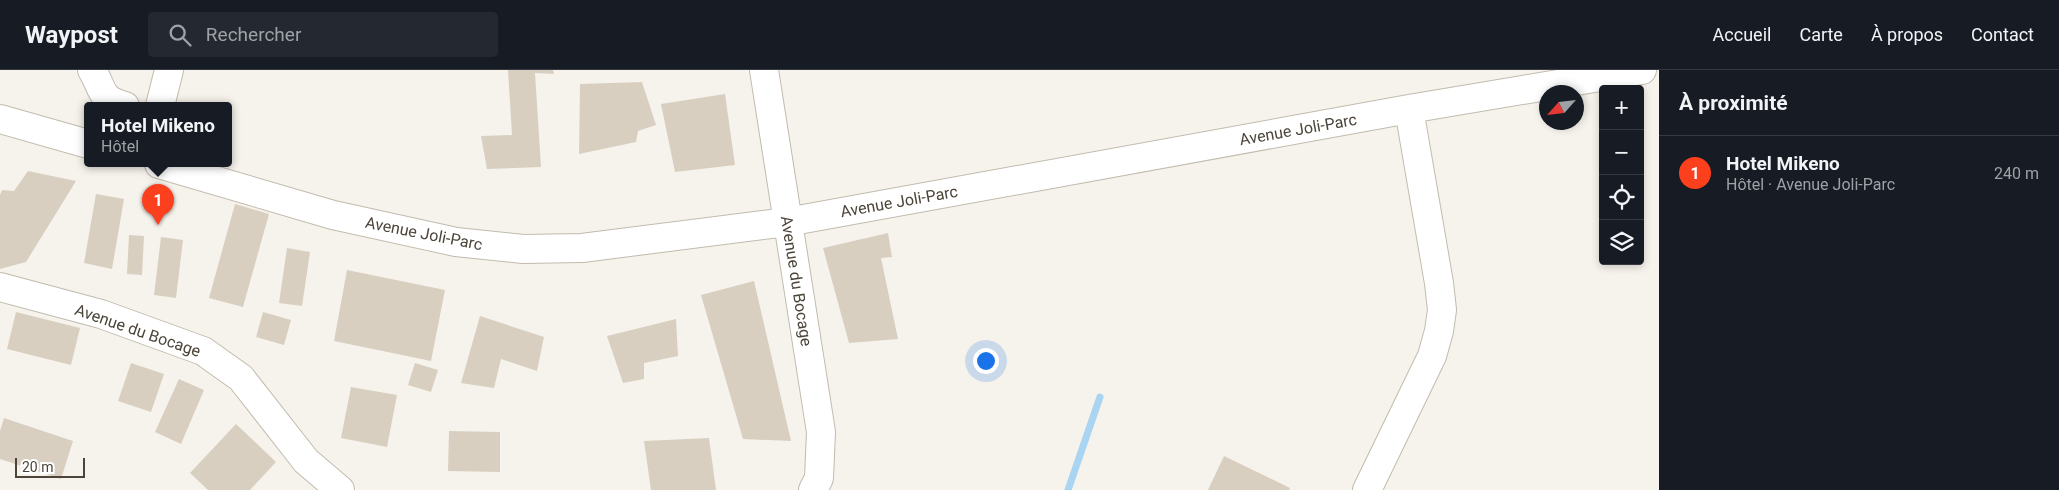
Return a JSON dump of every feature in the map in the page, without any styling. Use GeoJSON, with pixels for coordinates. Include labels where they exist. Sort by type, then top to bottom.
{"type":"FeatureCollection","features":[{"type":"Feature","properties":{"kind":"street"},"geometry":{"type":"LineString","coordinates":[[92,70],[102,93],[111,102]]}},
{"type":"Feature","properties":{"kind":"street"},"geometry":{"type":"LineString","coordinates":[[161,102],[169,70]]}},
{"type":"Feature","properties":{"kind":"street","name":"Avenue du Bocage"},"geometry":{"type":"LineString","coordinates":[[764,70],[821,432],[819,478],[813,490]]}},
{"type":"Feature","properties":{"kind":"street","name":"Avenue Joli-Parc"},"geometry":{"type":"LineString","coordinates":[[169,167],[333,215],[456,242],[523,250],[582,248],[787,222],[1409,109],[1642,70]]}},
{"type":"Feature","properties":{"kind":"street"},"geometry":{"type":"LineString","coordinates":[[1366,490],[1432,356],[1439,331],[1442,310],[1439,282],[1409,109]]}},
{"type":"Feature","properties":{"kind":"street"},"geometry":{"type":"LineString","coordinates":[[0,119],[84,143]]}},
{"type":"Feature","properties":{"kind":"street","name":"Avenue du Bocage"},"geometry":{"type":"LineString","coordinates":[[0,287],[101,314],[203,351],[241,378],[306,461],[340,490]]}},
{"type":"Feature","properties":{"kind":"building"},"geometry":{"type":"Polygon","coordinates":[[[508,70],[553,70],[554,74],[535,73],[541,167],[487,169],[481,136],[512,135],[508,70]]]}},
{"type":"Feature","properties":{"kind":"building"},"geometry":{"type":"Polygon","coordinates":[[[642,82],[656,125],[638,131],[636,142],[579,154],[580,84],[642,82]]]}},
{"type":"Feature","properties":{"kind":"building"},"geometry":{"type":"Polygon","coordinates":[[[725,94],[735,165],[675,172],[661,104],[725,94]]]}},
{"type":"Feature","properties":{"kind":"building"},"geometry":{"type":"Polygon","coordinates":[[[28,171],[76,181],[26,262],[0,269],[0,195],[2,190],[14,191],[28,171]]]}},
{"type":"Feature","properties":{"kind":"building"},"geometry":{"type":"Polygon","coordinates":[[[96,194],[124,199],[112,269],[84,263],[96,194]]]}},
{"type":"Feature","properties":{"kind":"building"},"geometry":{"type":"Polygon","coordinates":[[[235,204],[269,214],[243,307],[209,298],[235,204]]]}},
{"type":"Feature","properties":{"kind":"building"},"geometry":{"type":"Polygon","coordinates":[[[888,233],[892,257],[881,258],[898,339],[849,343],[823,248],[888,233]]]}},
{"type":"Feature","properties":{"kind":"building"},"geometry":{"type":"Polygon","coordinates":[[[129,235],[144,236],[142,275],[127,274],[129,235]]]}},
{"type":"Feature","properties":{"kind":"building"},"geometry":{"type":"Polygon","coordinates":[[[161,237],[183,240],[176,298],[154,295],[161,237]]]}},
{"type":"Feature","properties":{"kind":"building"},"geometry":{"type":"Polygon","coordinates":[[[287,248],[310,252],[302,306],[279,303],[287,248]]]}},
{"type":"Feature","properties":{"kind":"building"},"geometry":{"type":"Polygon","coordinates":[[[347,270],[445,290],[431,361],[334,341],[347,270]]]}},
{"type":"Feature","properties":{"kind":"building"},"geometry":{"type":"Polygon","coordinates":[[[754,281],[791,441],[743,439],[701,295],[754,281]]]}},
{"type":"Feature","properties":{"kind":"building"},"geometry":{"type":"Polygon","coordinates":[[[16,312],[80,328],[71,365],[7,349],[16,312]]]}},
{"type":"Feature","properties":{"kind":"building"},"geometry":{"type":"Polygon","coordinates":[[[263,312],[291,320],[284,345],[256,337],[263,312]]]}},
{"type":"Feature","properties":{"kind":"building"},"geometry":{"type":"Polygon","coordinates":[[[480,316],[544,337],[537,371],[501,359],[494,388],[461,383],[480,316]]]}},
{"type":"Feature","properties":{"kind":"building"},"geometry":{"type":"Polygon","coordinates":[[[676,319],[678,356],[644,363],[644,379],[623,383],[607,336],[676,319]]]}},
{"type":"Feature","properties":{"kind":"building"},"geometry":{"type":"Polygon","coordinates":[[[131,363],[164,374],[151,412],[118,401],[131,363]]]}},
{"type":"Feature","properties":{"kind":"building"},"geometry":{"type":"Polygon","coordinates":[[[415,363],[438,370],[431,392],[408,385],[415,363]]]}},
{"type":"Feature","properties":{"kind":"building"},"geometry":{"type":"Polygon","coordinates":[[[179,379],[204,390],[181,444],[155,432],[179,379]]]}},
{"type":"Feature","properties":{"kind":"building"},"geometry":{"type":"Polygon","coordinates":[[[351,387],[397,395],[387,447],[341,438],[351,387]]]}},
{"type":"Feature","properties":{"kind":"building"},"geometry":{"type":"Polygon","coordinates":[[[4,418],[73,441],[61,479],[0,459],[0,431],[4,418]]]}},
{"type":"Feature","properties":{"kind":"building"},"geometry":{"type":"Polygon","coordinates":[[[236,424],[276,462],[250,490],[208,490],[190,473],[236,424]]]}},
{"type":"Feature","properties":{"kind":"building"},"geometry":{"type":"Polygon","coordinates":[[[449,431],[500,432],[500,472],[448,471],[449,431]]]}},
{"type":"Feature","properties":{"kind":"building"},"geometry":{"type":"Polygon","coordinates":[[[709,438],[716,490],[651,490],[644,441],[709,438]]]}},
{"type":"Feature","properties":{"kind":"building"},"geometry":{"type":"Polygon","coordinates":[[[1224,456],[1290,488],[1289,490],[1208,490],[1224,456]]]}},
{"type":"Feature","properties":{"kind":"waterway"},"geometry":{"type":"LineString","coordinates":[[1068,490],[1100,397]]}},
{"type":"Feature","properties":{"kind":"place","name":"Hotel Mikeno"},"geometry":{"type":"Point","coordinates":[158,225]}}]}
